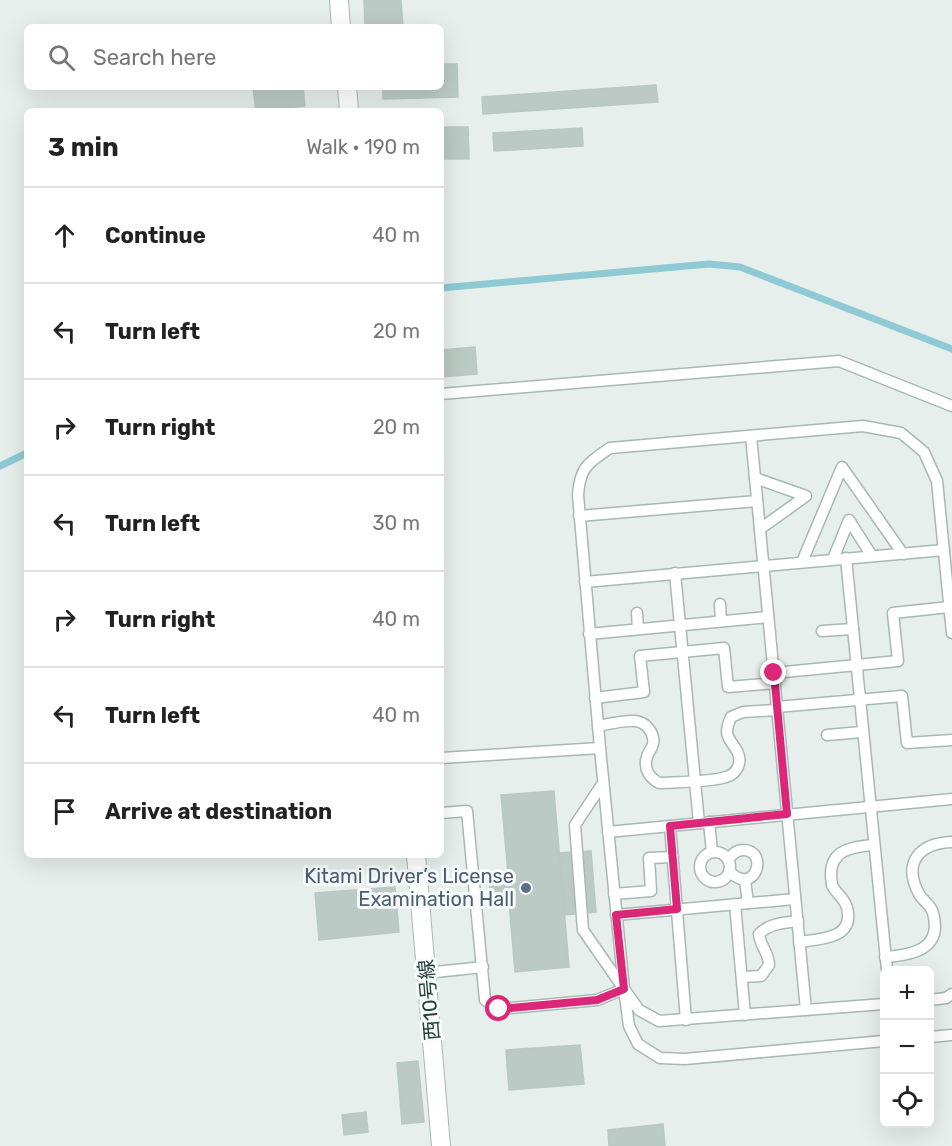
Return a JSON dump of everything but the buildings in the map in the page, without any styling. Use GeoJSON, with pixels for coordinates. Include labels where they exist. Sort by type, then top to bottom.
{"type":"FeatureCollection","features":[{"type":"Feature","properties":{"kind":"street"},"geometry":{"type":"LineString","coordinates":[[339,0],[341,24]]}},
{"type":"Feature","properties":{"kind":"street"},"geometry":{"type":"LineString","coordinates":[[347,90],[349,108]]}},
{"type":"Feature","properties":{"kind":"street","name":"西10号線"},"geometry":{"type":"LineString","coordinates":[[416,858],[441,1146]]}},
{"type":"Feature","properties":{"kind":"lane"},"geometry":{"type":"LineString","coordinates":[[444,394],[839,361],[952,406]]}},
{"type":"Feature","properties":{"kind":"lane"},"geometry":{"type":"LineString","coordinates":[[880,1041],[685,1059],[660,1058],[638,1044],[629,1026],[616,915],[579,516],[579,477],[590,462],[610,448],[863,426],[901,433],[924,452],[937,481],[952,633]]}},
{"type":"Feature","properties":{"kind":"lane"},"geometry":{"type":"LineString","coordinates":[[751,436],[806,1010]]}},
{"type":"Feature","properties":{"kind":"lane"},"geometry":{"type":"LineString","coordinates":[[802,562],[842,467],[903,554]]}},
{"type":"Feature","properties":{"kind":"lane"},"geometry":{"type":"LineString","coordinates":[[755,478],[806,496],[760,529]]}},
{"type":"Feature","properties":{"kind":"lane"},"geometry":{"type":"LineString","coordinates":[[579,516],[757,501]]}},
{"type":"Feature","properties":{"kind":"lane"},"geometry":{"type":"LineString","coordinates":[[833,559],[849,520],[872,556]]}},
{"type":"Feature","properties":{"kind":"lane"},"geometry":{"type":"LineString","coordinates":[[585,582],[944,550]]}},
{"type":"Feature","properties":{"kind":"lane"},"geometry":{"type":"LineString","coordinates":[[846,558],[886,966]]}},
{"type":"Feature","properties":{"kind":"lane"},"geometry":{"type":"LineString","coordinates":[[675,573],[695,780],[712,852]]}},
{"type":"Feature","properties":{"kind":"lane"},"geometry":{"type":"LineString","coordinates":[[720,604],[721,621]]}},
{"type":"Feature","properties":{"kind":"lane"},"geometry":{"type":"LineString","coordinates":[[595,698],[644,692],[640,656],[724,648],[728,687],[774,678],[898,661],[893,613],[949,607]]}},
{"type":"Feature","properties":{"kind":"lane"},"geometry":{"type":"LineString","coordinates":[[637,613],[638,629]]}},
{"type":"Feature","properties":{"kind":"lane"},"geometry":{"type":"LineString","coordinates":[[590,634],[768,617]]}},
{"type":"Feature","properties":{"kind":"lane"},"geometry":{"type":"LineString","coordinates":[[822,631],[853,629]]}},
{"type":"Feature","properties":{"kind":"lane"},"geometry":{"type":"LineString","coordinates":[[598,726],[636,721],[647,726],[653,736],[653,746],[645,766],[651,778],[659,783],[724,778],[734,774],[739,764],[738,753],[728,740],[726,729],[731,717],[743,712],[902,696],[907,743],[952,740]]}},
{"type":"Feature","properties":{"kind":"lane"},"geometry":{"type":"LineString","coordinates":[[827,735],[862,732]]}},
{"type":"Feature","properties":{"kind":"lane"},"geometry":{"type":"LineString","coordinates":[[444,758],[600,748]]}},
{"type":"Feature","properties":{"kind":"lane"},"geometry":{"type":"LineString","coordinates":[[603,783],[576,825],[583,930],[639,1010],[659,1021],[880,1004]]}},
{"type":"Feature","properties":{"kind":"lane"},"geometry":{"type":"LineString","coordinates":[[608,832],[952,799]]}},
{"type":"Feature","properties":{"kind":"lane"},"geometry":{"type":"LineString","coordinates":[[444,813],[467,811],[485,1000],[499,1009],[597,1000],[624,989]]}},
{"type":"Feature","properties":{"kind":"lane"},"geometry":{"type":"LineString","coordinates":[[670,826],[686,1020]]}},
{"type":"Feature","properties":{"kind":"lane"},"geometry":{"type":"LineString","coordinates":[[885,957],[905,956],[921,951],[930,941],[935,927],[932,910],[919,894],[913,874],[915,861],[922,849],[936,842],[952,842]]}},
{"type":"Feature","properties":{"kind":"lane"},"geometry":{"type":"LineString","coordinates":[[799,942],[830,938],[840,933],[848,922],[848,908],[832,885],[831,867],[838,854],[852,847],[873,845]]}},
{"type":"Feature","properties":{"kind":"lane"},"geometry":{"type":"LineString","coordinates":[[712,852],[700,862],[703,877],[710,882],[718,882],[725,878],[729,866],[733,853],[740,849],[748,850],[754,855],[758,862],[757,870],[745,879],[736,878],[729,866],[722,853],[712,852]]}},
{"type":"Feature","properties":{"kind":"lane"},"geometry":{"type":"LineString","coordinates":[[614,894],[651,891],[649,858],[673,857]]}},
{"type":"Feature","properties":{"kind":"lane"},"geometry":{"type":"LineString","coordinates":[[745,879],[748,903]]}},
{"type":"Feature","properties":{"kind":"lane"},"geometry":{"type":"LineString","coordinates":[[616,915],[795,899]]}},
{"type":"Feature","properties":{"kind":"lane"},"geometry":{"type":"LineString","coordinates":[[735,904],[745,1015]]}},
{"type":"Feature","properties":{"kind":"lane"},"geometry":{"type":"LineString","coordinates":[[742,977],[761,976],[769,965],[769,958],[760,942],[759,934],[765,928],[774,924],[798,921]]}},
{"type":"Feature","properties":{"kind":"lane"},"geometry":{"type":"LineString","coordinates":[[426,973],[483,967]]}},
{"type":"Feature","properties":{"kind":"lane"},"geometry":{"type":"LineString","coordinates":[[934,1000],[946,998],[952,994]]}},
{"type":"Feature","properties":{"kind":"lane"},"geometry":{"type":"LineString","coordinates":[[934,1037],[952,1035]]}},
{"type":"Feature","properties":{"kind":"waterway"},"geometry":{"type":"LineString","coordinates":[[444,288],[709,264],[740,267],[952,349]]}},
{"type":"Feature","properties":{"kind":"waterway"},"geometry":{"type":"LineString","coordinates":[[0,466],[24,454]]}},
{"type":"Feature","properties":{"kind":"place","name":"Kitami Driver’s License Examination Hall"},"geometry":{"type":"Point","coordinates":[526,888]}},
{"type":"Feature","properties":{"kind":"route"},"geometry":{"type":"LineString","coordinates":[[499,1009],[597,1000],[624,989],[616,915],[677,909],[670,826],[787,814],[774,673]]}}]}
